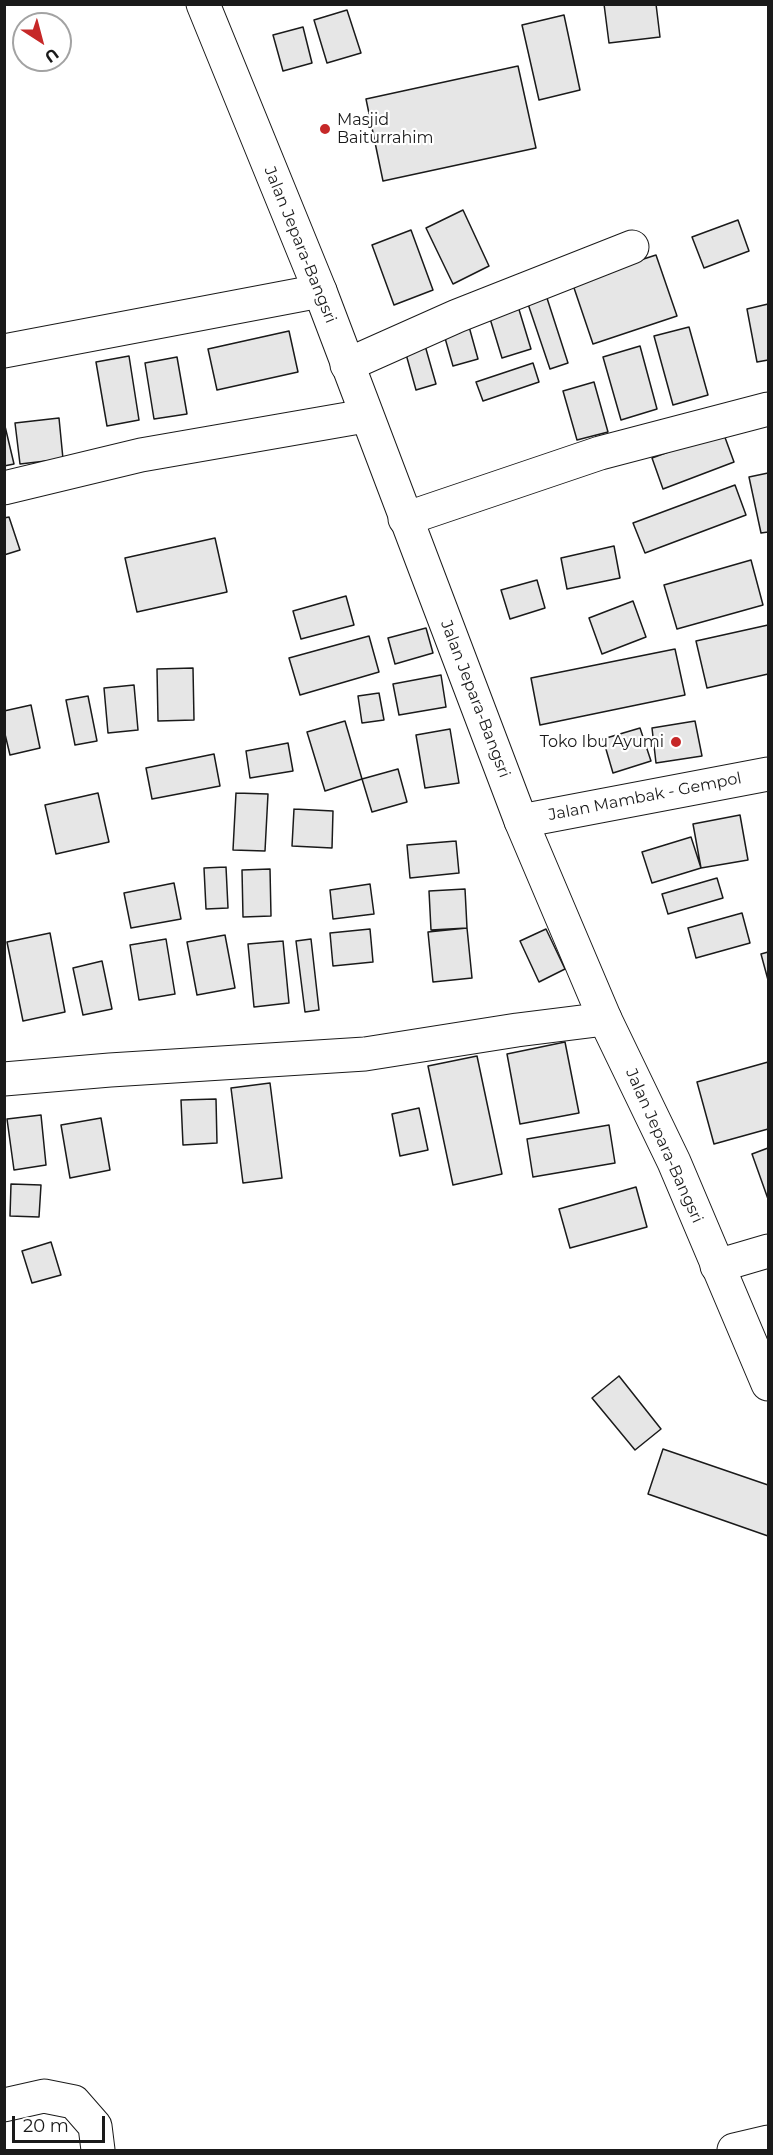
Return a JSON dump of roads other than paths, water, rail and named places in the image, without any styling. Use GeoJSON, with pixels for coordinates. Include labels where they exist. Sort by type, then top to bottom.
{"type":"FeatureCollection","features":[{"type":"Feature","properties":{"kind":"street","name":"Jalan Jepara-Bangsri"},"geometry":{"type":"LineString","coordinates":[[203,4],[320,291],[365,416],[521,821],[605,1019],[674,1162],[768,1384]]}},
{"type":"Feature","properties":{"kind":"street"},"geometry":{"type":"LineString","coordinates":[[347,366],[457,316],[632,247]]}},
{"type":"Feature","properties":{"kind":"street"},"geometry":{"type":"LineString","coordinates":[[4,351],[320,291]]}},
{"type":"Feature","properties":{"kind":"street"},"geometry":{"type":"LineString","coordinates":[[405,519],[600,453],[768,409]]}},
{"type":"Feature","properties":{"kind":"street"},"geometry":{"type":"LineString","coordinates":[[4,488],[141,455],[365,416]]}},
{"type":"Feature","properties":{"kind":"street","name":"Jalan Mambak - Gempol"},"geometry":{"type":"LineString","coordinates":[[521,821],[768,774]]}},
{"type":"Feature","properties":{"kind":"street"},"geometry":{"type":"LineString","coordinates":[[5,1075],[365,1054],[517,1030],[605,1019]]}},
{"type":"Feature","properties":{"kind":"street"},"geometry":{"type":"LineString","coordinates":[[717,1266],[768,1251]]}},
{"type":"Feature","properties":{"kind":"street"},"geometry":{"type":"LineString","coordinates":[[4,2105],[44,2096],[74,2102],[95,2126],[98,2151]]}},
{"type":"Feature","properties":{"kind":"street"},"geometry":{"type":"LineString","coordinates":[[734,2151],[768,2142]]}},
{"type":"Feature","properties":{"kind":"place","name":"Masjid Baiturrahim"},"geometry":{"type":"Point","coordinates":[325,129]}},
{"type":"Feature","properties":{"kind":"place","name":"Toko Ibu Ayumi"},"geometry":{"type":"Point","coordinates":[676,742]}}]}
